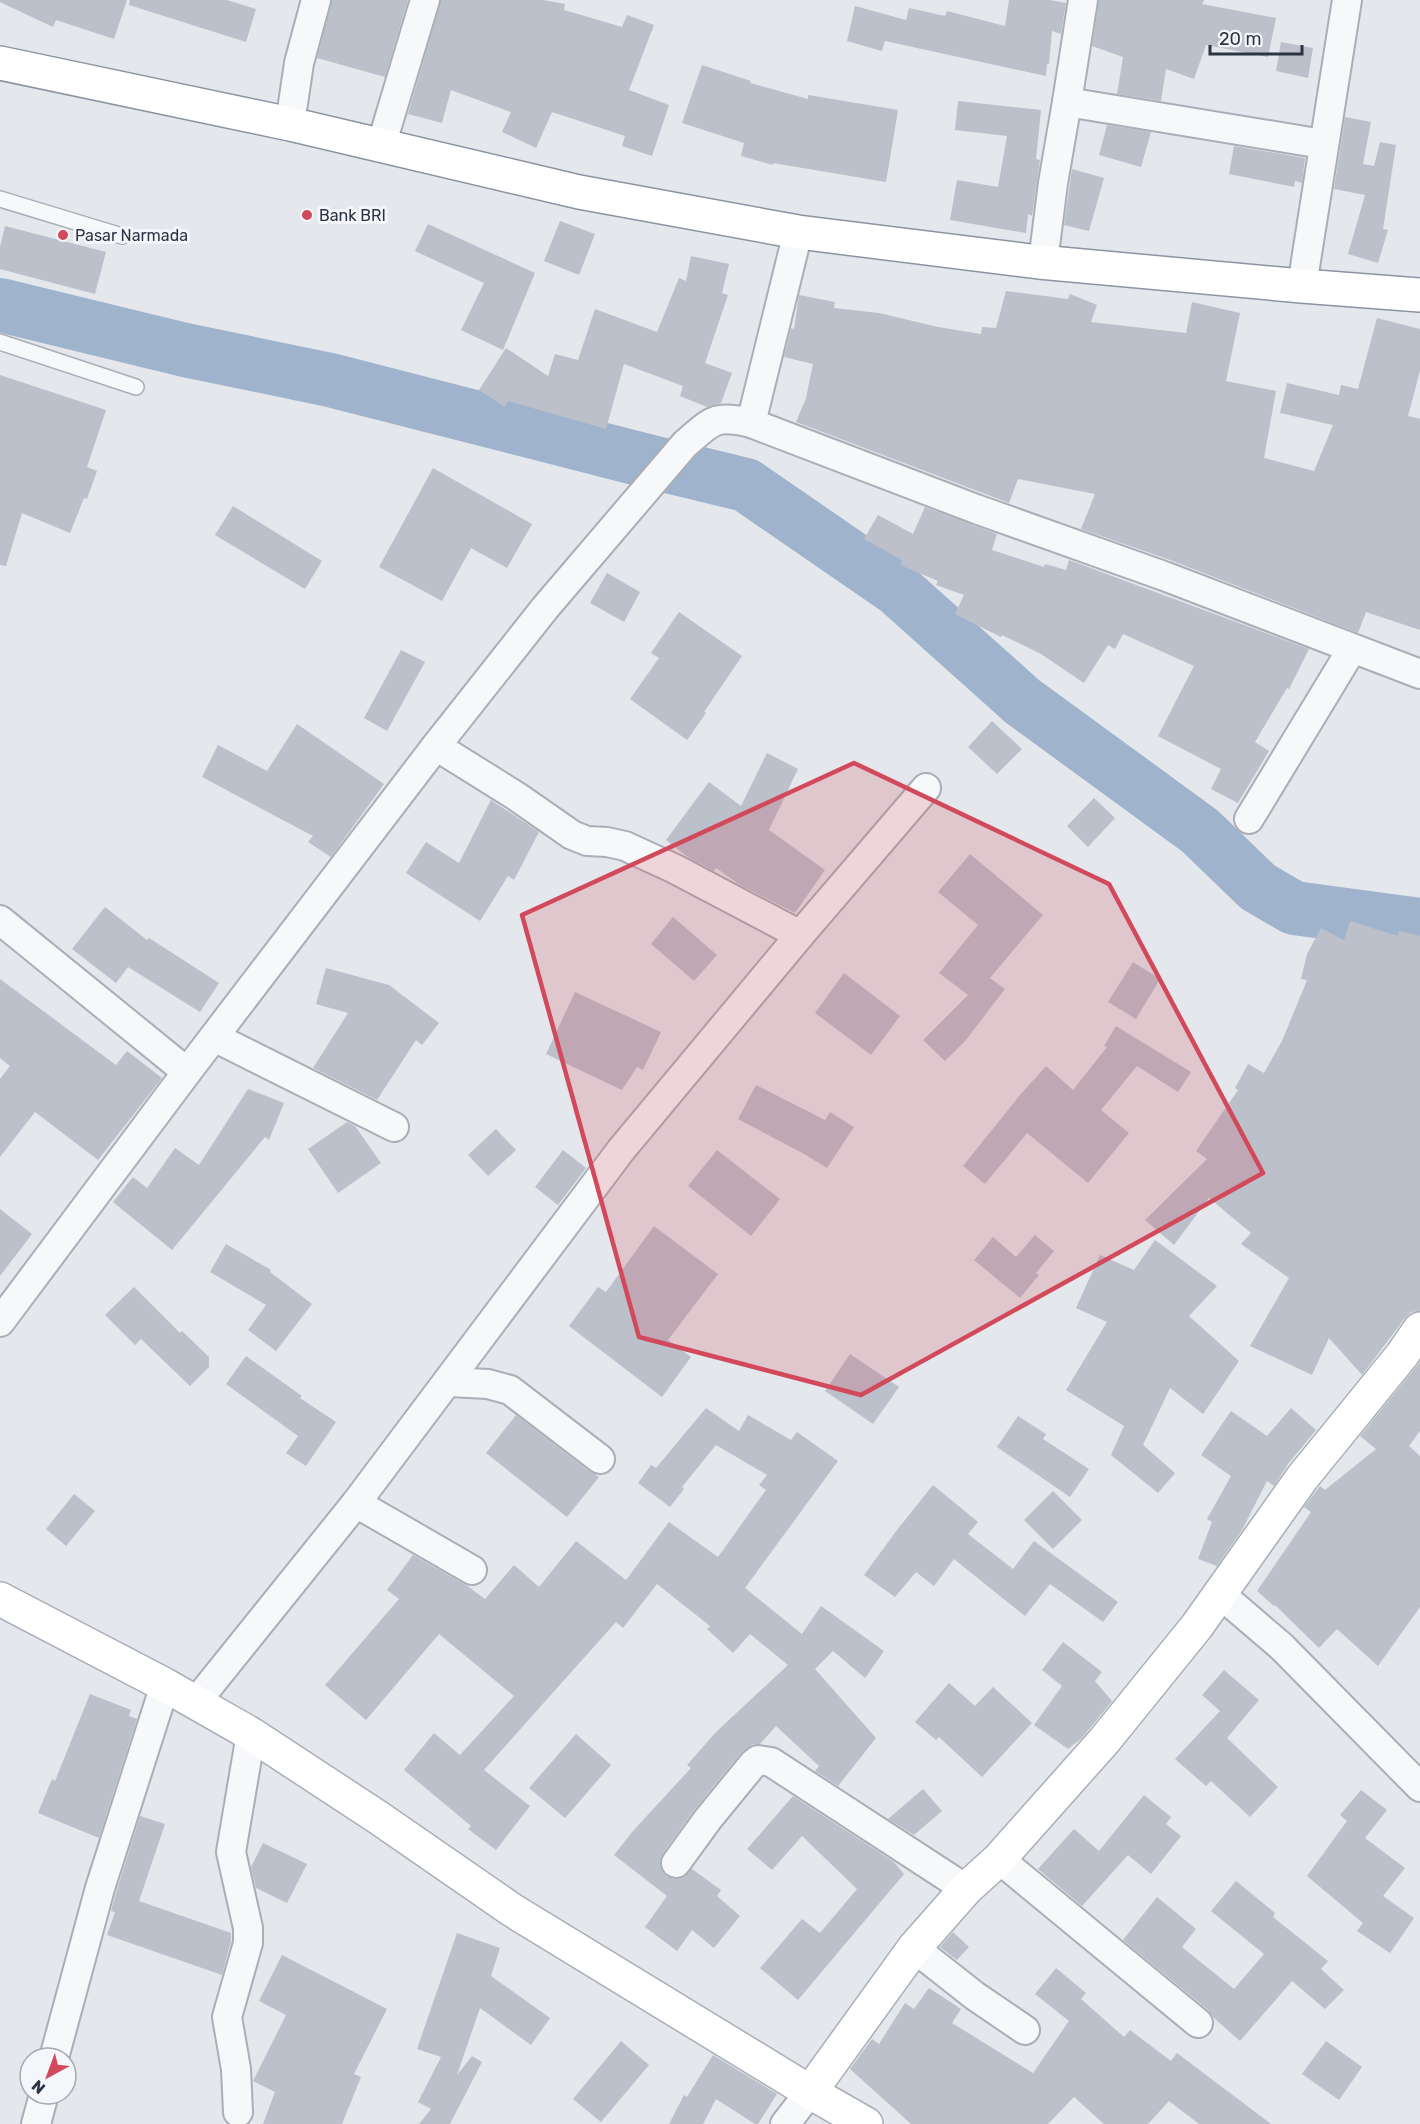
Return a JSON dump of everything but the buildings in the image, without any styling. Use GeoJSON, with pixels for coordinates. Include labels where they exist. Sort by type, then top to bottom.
{"type":"FeatureCollection","features":[{"type":"Feature","properties":{"kind":"main road"},"geometry":{"type":"LineString","coordinates":[[0,63],[290,124],[579,192],[798,232],[1043,262],[1420,295]]}},
{"type":"Feature","properties":{"kind":"main road"},"geometry":{"type":"LineString","coordinates":[[810,2092],[914,1948],[966,1888],[999,1859],[1104,1741],[1197,1626],[1302,1478],[1402,1355],[1420,1329]]}},
{"type":"Feature","properties":{"kind":"main road"},"geometry":{"type":"LineString","coordinates":[[0,1599],[165,1685],[251,1734],[369,1811],[512,1910],[866,2124]]}},
{"type":"Feature","properties":{"kind":"street"},"geometry":{"type":"LineString","coordinates":[[290,124],[298,63],[316,0]]}},
{"type":"Feature","properties":{"kind":"street"},"geometry":{"type":"LineString","coordinates":[[381,146],[425,0]]}},
{"type":"Feature","properties":{"kind":"street"},"geometry":{"type":"LineString","coordinates":[[1043,262],[1053,183],[1083,0]]}},
{"type":"Feature","properties":{"kind":"street"},"geometry":{"type":"LineString","coordinates":[[1302,286],[1347,0]]}},
{"type":"Feature","properties":{"kind":"street"},"geometry":{"type":"LineString","coordinates":[[1067,102],[1323,144]]}},
{"type":"Feature","properties":{"kind":"street"},"geometry":{"type":"LineString","coordinates":[[751,423],[798,232]]}},
{"type":"Feature","properties":{"kind":"street"},"geometry":{"type":"LineString","coordinates":[[5,1307],[544,608],[685,444],[712,421],[730,418],[751,423],[976,509],[1164,576],[1420,674]]}},
{"type":"Feature","properties":{"kind":"street"},"geometry":{"type":"LineString","coordinates":[[1249,819],[1352,649]]}},
{"type":"Feature","properties":{"kind":"street"},"geometry":{"type":"LineString","coordinates":[[436,746],[516,796],[572,835],[587,841],[625,846],[675,869],[800,935]]}},
{"type":"Feature","properties":{"kind":"street"},"geometry":{"type":"LineString","coordinates":[[196,1702],[356,1503],[621,1150],[926,788]]}},
{"type":"Feature","properties":{"kind":"street"},"geometry":{"type":"LineString","coordinates":[[0,920],[187,1072]]}},
{"type":"Feature","properties":{"kind":"street"},"geometry":{"type":"LineString","coordinates":[[214,1037],[393,1128]]}},
{"type":"Feature","properties":{"kind":"street"},"geometry":{"type":"LineString","coordinates":[[449,1382],[488,1384],[510,1390],[600,1459]]}},
{"type":"Feature","properties":{"kind":"street"},"geometry":{"type":"LineString","coordinates":[[356,1503],[472,1570]]}},
{"type":"Feature","properties":{"kind":"street"},"geometry":{"type":"LineString","coordinates":[[1219,1593],[1282,1647],[1420,1787]]}},
{"type":"Feature","properties":{"kind":"street"},"geometry":{"type":"LineString","coordinates":[[57,2046],[100,1888],[165,1685]]}},
{"type":"Feature","properties":{"kind":"street"},"geometry":{"type":"LineString","coordinates":[[238,2112],[236,2069],[227,2017],[248,1943],[248,1928],[231,1852],[251,1734]]}},
{"type":"Feature","properties":{"kind":"street"},"geometry":{"type":"LineString","coordinates":[[676,1863],[741,1779],[758,1760],[764,1759],[771,1761],[842,1806],[966,1888]]}},
{"type":"Feature","properties":{"kind":"street"},"geometry":{"type":"LineString","coordinates":[[999,1859],[1198,2024]]}},
{"type":"Feature","properties":{"kind":"street"},"geometry":{"type":"LineString","coordinates":[[914,1948],[944,1974],[1025,2030]]}},
{"type":"Feature","properties":{"kind":"street"},"geometry":{"type":"LineString","coordinates":[[785,2124],[810,2092]]}},
{"type":"Feature","properties":{"kind":"street"},"geometry":{"type":"LineString","coordinates":[[36,2124],[41,2106]]}},
{"type":"Feature","properties":{"kind":"lane"},"geometry":{"type":"LineString","coordinates":[[0,199],[122,236]]}},
{"type":"Feature","properties":{"kind":"lane"},"geometry":{"type":"LineString","coordinates":[[0,342],[136,387]]}},
{"type":"Feature","properties":{"kind":"highlighted area"},"geometry":{"type":"Polygon","coordinates":[[[854,763],[1109,884],[1263,1173],[861,1395],[639,1337],[522,915],[854,763]]]}},
{"type":"Feature","properties":{"kind":"waterway"},"geometry":{"type":"LineString","coordinates":[[0,305],[185,350],[330,380],[746,485],[897,589],[1022,701],[1200,831],[1258,887],[1294,908],[1420,925]]}},
{"type":"Feature","properties":{"kind":"place","name":"Bank BRI"},"geometry":{"type":"Point","coordinates":[307,215]}},
{"type":"Feature","properties":{"kind":"place","name":"Pasar Narmada"},"geometry":{"type":"Point","coordinates":[63,235]}}]}
